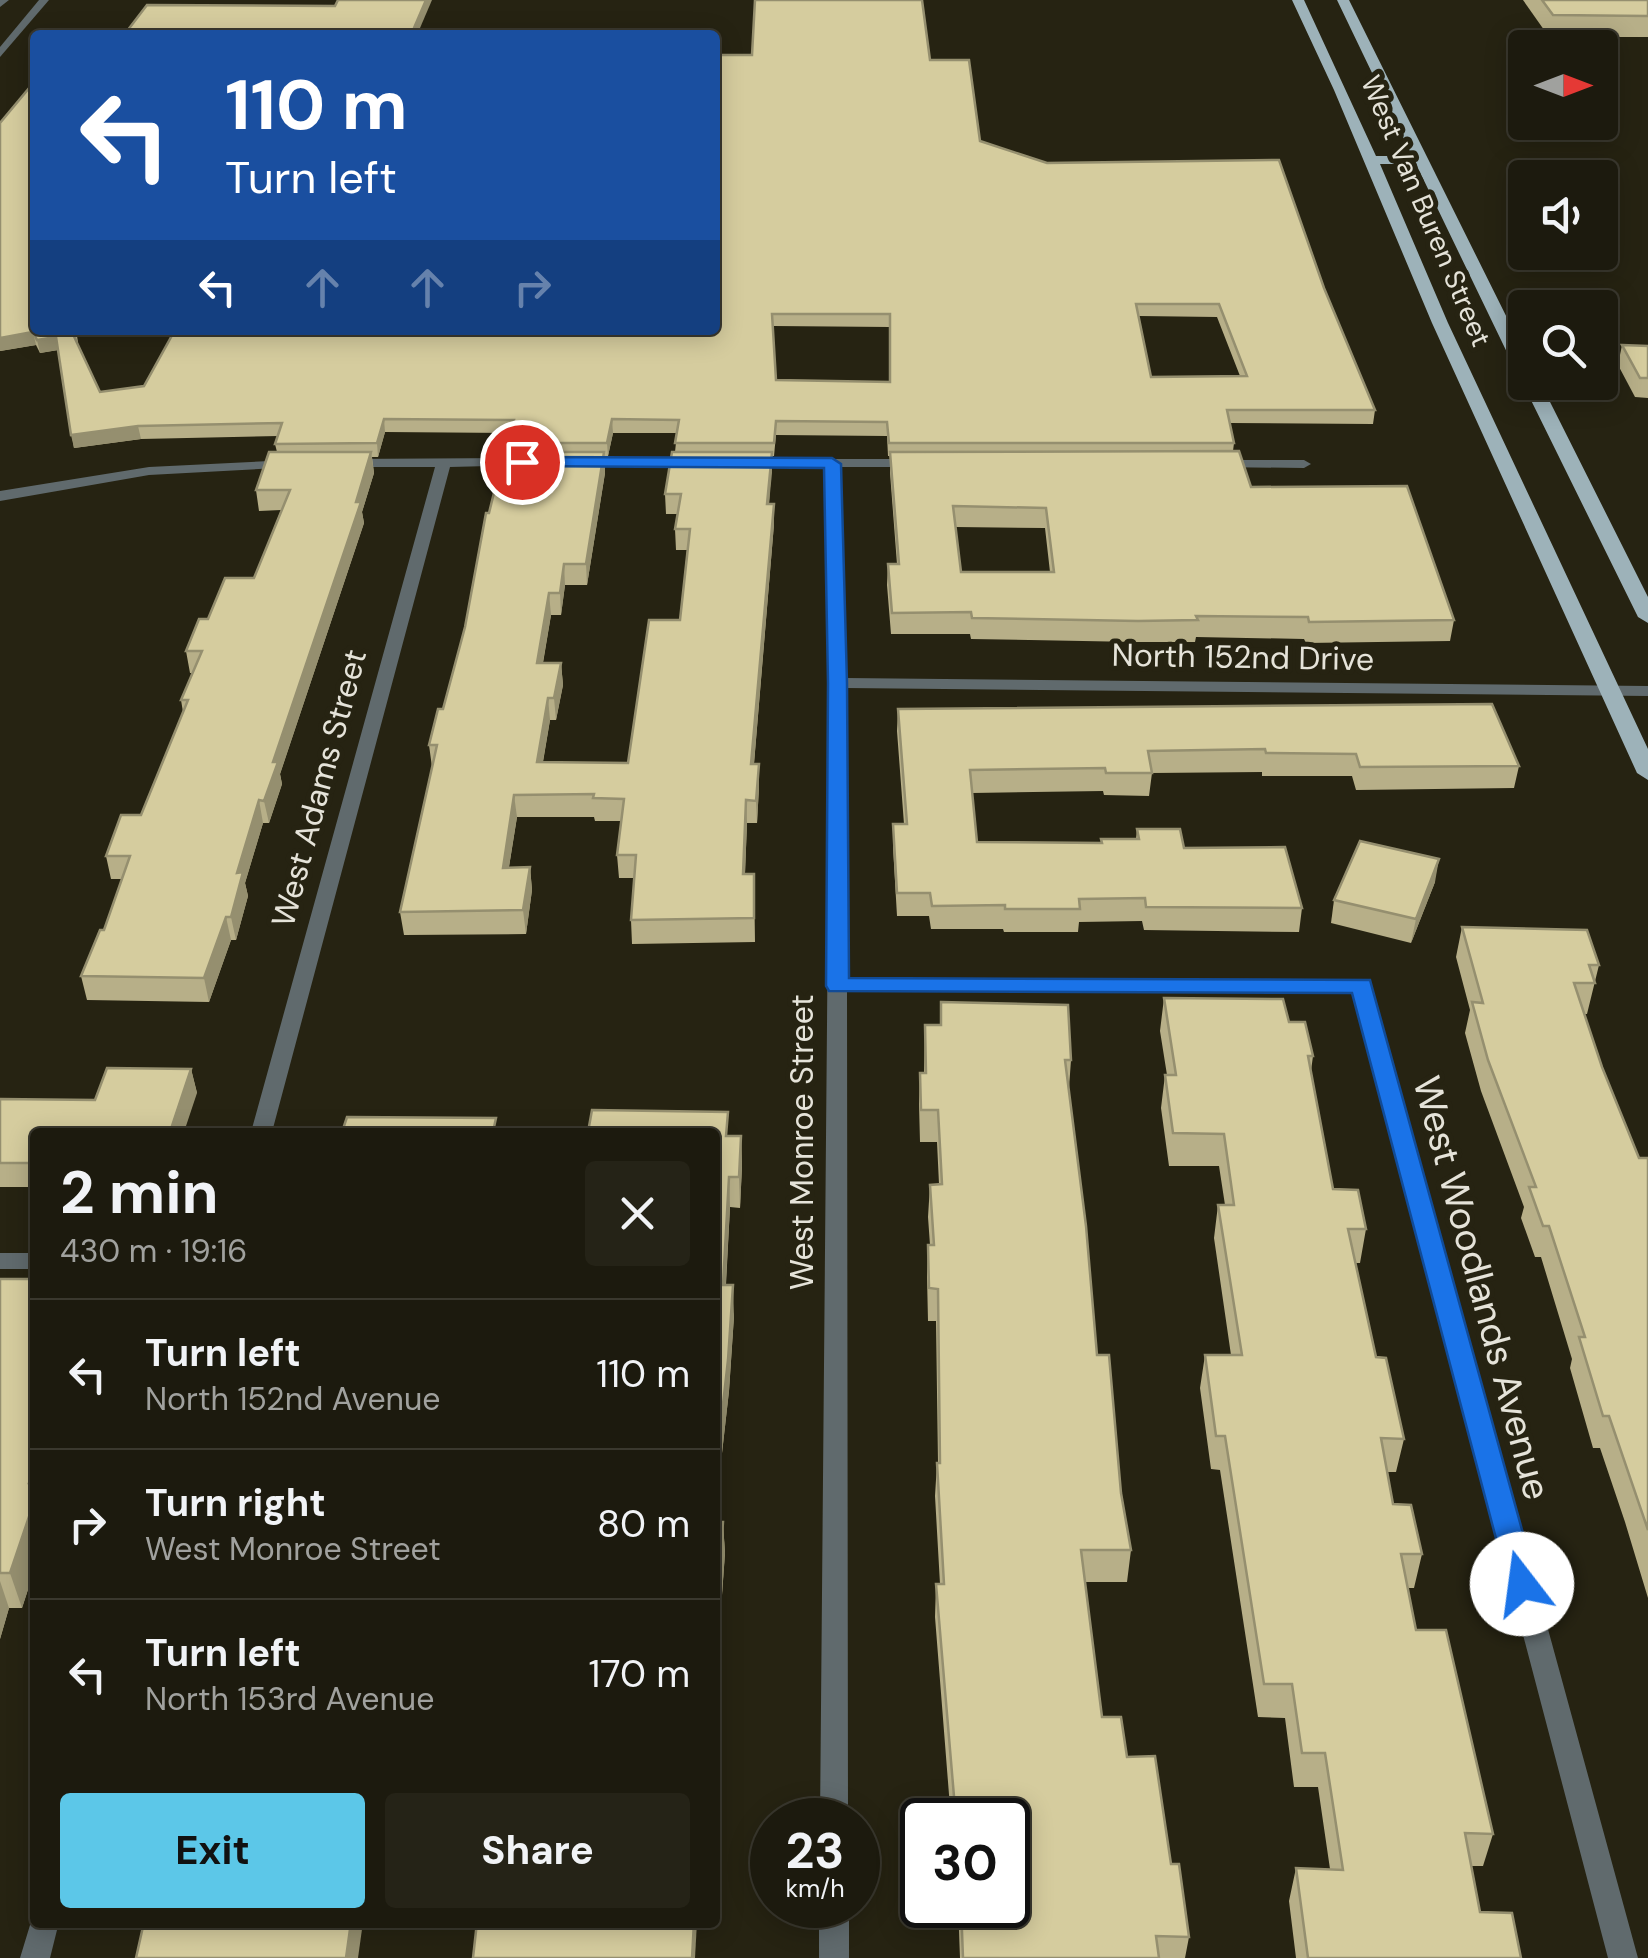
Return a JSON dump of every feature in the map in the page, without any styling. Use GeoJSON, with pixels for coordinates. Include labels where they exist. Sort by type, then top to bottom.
{"type":"FeatureCollection","features":[{"type":"Feature","properties":{"kind":"main road","name":"West Van Buren Street"},"geometry":{"type":"LineString","coordinates":[[1298,0],[1648,773]]}},
{"type":"Feature","properties":{"kind":"main road","name":"West Van Buren Street"},"geometry":{"type":"LineString","coordinates":[[1343,0],[1508,336]]}},
{"type":"Feature","properties":{"kind":"main road"},"geometry":{"type":"LineString","coordinates":[[1368,160],[1422,160]]}},
{"type":"Feature","properties":{"kind":"main road"},"geometry":{"type":"LineString","coordinates":[[1539,400],[1648,617]]}},
{"type":"Feature","properties":{"kind":"street"},"geometry":{"type":"LineString","coordinates":[[0,54],[44,0]]}},
{"type":"Feature","properties":{"kind":"street","name":"West Adams Street"},"geometry":{"type":"LineString","coordinates":[[262,1128],[444,462]]}},
{"type":"Feature","properties":{"kind":"street"},"geometry":{"type":"LineString","coordinates":[[326,463],[541,462]]}},
{"type":"Feature","properties":{"kind":"street"},"geometry":{"type":"LineString","coordinates":[[560,462],[716,463]]}},
{"type":"Feature","properties":{"kind":"street"},"geometry":{"type":"LineString","coordinates":[[735,463],[930,464]]}},
{"type":"Feature","properties":{"kind":"street"},"geometry":{"type":"LineString","coordinates":[[0,496],[149,471],[307,464]]}},
{"type":"Feature","properties":{"kind":"street","name":"West Monroe Street"},"geometry":{"type":"LineString","coordinates":[[832,464],[838,683],[834,1798]]}},
{"type":"Feature","properties":{"kind":"street"},"geometry":{"type":"LineString","coordinates":[[1206,464],[1304,464]]}},
{"type":"Feature","properties":{"kind":"street","name":"North 152nd Drive"},"geometry":{"type":"LineString","coordinates":[[838,683],[1648,691]]}},
{"type":"Feature","properties":{"kind":"street","name":"West Woodlands Avenue"},"geometry":{"type":"LineString","coordinates":[[838,986],[1362,986],[1623,1958]]}},
{"type":"Feature","properties":{"kind":"street"},"geometry":{"type":"LineString","coordinates":[[0,1261],[30,1261]]}},
{"type":"Feature","properties":{"kind":"street"},"geometry":{"type":"LineString","coordinates":[[34,1958],[42,1928]]}},
{"type":"Feature","properties":{"kind":"street"},"geometry":{"type":"LineString","coordinates":[[834,1928],[834,1958]]}},
{"type":"Feature","properties":{"kind":"building"},"geometry":{"type":"Polygon","coordinates":[[[338,0],[426,0],[413,30],[128,30],[147,5],[335,6],[338,0]]]}},
{"type":"Feature","properties":{"kind":"building"},"geometry":{"type":"Polygon","coordinates":[[[755,0],[922,0],[930,60],[969,60],[980,141],[1047,163],[1279,160],[1324,288],[1375,410],[1227,410],[1234,443],[889,443],[887,422],[776,421],[774,443],[675,443],[679,420],[612,419],[607,443],[509,443],[514,420],[384,419],[377,443],[275,444],[282,423],[138,426],[71,435],[56,337],[37,340],[34,335],[73,335],[100,392],[144,386],[172,335],[720,335],[720,55],[752,55],[755,0]],[[1136,304],[1151,377],[1247,376],[1219,304],[1136,304]],[[772,314],[776,380],[890,382],[890,314],[772,314]]]}},
{"type":"Feature","properties":{"kind":"building"},"geometry":{"type":"Polygon","coordinates":[[[1542,0],[1648,0],[1648,16],[1553,15],[1542,0]]]}},
{"type":"Feature","properties":{"kind":"building"},"geometry":{"type":"Polygon","coordinates":[[[30,87],[30,333],[0,338],[0,123],[30,87]]]}},
{"type":"Feature","properties":{"kind":"building"},"geometry":{"type":"Polygon","coordinates":[[[1622,345],[1648,346],[1648,378],[1640,378],[1622,345]]]}},
{"type":"Feature","properties":{"kind":"building"},"geometry":{"type":"Polygon","coordinates":[[[1239,451],[1251,487],[1407,486],[1454,620],[1309,622],[1308,617],[1196,616],[1198,620],[1138,621],[972,618],[971,612],[892,613],[888,564],[899,564],[890,452],[1239,451]],[[953,506],[961,572],[1054,572],[1046,508],[953,506]]]}},
{"type":"Feature","properties":{"kind":"building"},"geometry":{"type":"Polygon","coordinates":[[[269,452],[371,452],[356,502],[361,502],[273,762],[278,762],[264,801],[259,800],[237,873],[243,872],[231,917],[226,917],[204,978],[81,976],[100,930],[104,930],[130,856],[106,856],[121,815],[141,815],[188,700],[181,700],[202,651],[186,651],[199,619],[208,619],[225,578],[254,578],[290,490],[256,490],[269,452]]]}},
{"type":"Feature","properties":{"kind":"building"},"geometry":{"type":"Polygon","coordinates":[[[504,452],[604,452],[586,564],[564,564],[560,593],[549,593],[537,663],[561,663],[554,698],[548,698],[537,762],[628,763],[649,620],[680,620],[690,529],[675,529],[681,494],[665,494],[672,452],[772,452],[767,504],[774,504],[751,764],[759,764],[756,801],[746,800],[743,874],[754,874],[754,918],[631,920],[636,855],[617,855],[624,799],[593,798],[594,794],[514,795],[503,868],[530,867],[523,910],[400,912],[437,745],[429,745],[465,627],[486,513],[504,452]]]}},
{"type":"Feature","properties":{"kind":"building"},"geometry":{"type":"Polygon","coordinates":[[[1492,704],[1519,766],[1360,767],[1356,754],[1266,753],[1265,749],[1148,751],[1152,773],[1106,773],[1105,768],[970,770],[977,842],[1102,843],[1101,839],[1139,839],[1137,829],[1180,829],[1184,848],[1285,847],[1302,908],[1146,907],[1145,898],[1079,899],[1080,909],[1005,909],[1005,905],[932,906],[930,893],[897,893],[893,824],[907,824],[898,709],[1492,704]]]}},
{"type":"Feature","properties":{"kind":"building"},"geometry":{"type":"Polygon","coordinates":[[[1360,841],[1439,859],[1416,919],[1334,900],[1360,841]]]}},
{"type":"Feature","properties":{"kind":"building"},"geometry":{"type":"Polygon","coordinates":[[[1462,927],[1587,930],[1599,965],[1589,965],[1595,983],[1574,983],[1639,1158],[1648,1158],[1648,1530],[1609,1416],[1603,1416],[1579,1337],[1585,1337],[1549,1226],[1543,1226],[1529,1187],[1536,1187],[1488,1060],[1472,1002],[1483,1003],[1462,927]]]}},
{"type":"Feature","properties":{"kind":"building"},"geometry":{"type":"Polygon","coordinates":[[[1164,998],[1283,999],[1289,1022],[1305,1022],[1333,1189],[1358,1190],[1366,1229],[1348,1229],[1376,1357],[1386,1358],[1404,1439],[1381,1438],[1393,1504],[1411,1505],[1422,1554],[1401,1554],[1416,1630],[1446,1630],[1493,1834],[1465,1833],[1480,1912],[1512,1913],[1521,1958],[1308,1958],[1296,1868],[1343,1870],[1325,1753],[1302,1753],[1292,1684],[1264,1684],[1225,1436],[1216,1436],[1205,1355],[1242,1355],[1218,1205],[1234,1205],[1224,1134],[1173,1133],[1165,1075],[1176,1075],[1164,998]]]}},
{"type":"Feature","properties":{"kind":"building"},"geometry":{"type":"Polygon","coordinates":[[[941,1002],[1068,1005],[1071,1060],[1065,1060],[1097,1355],[1109,1355],[1121,1493],[1131,1550],[1081,1550],[1102,1717],[1121,1717],[1127,1757],[1155,1756],[1171,1864],[1179,1864],[1189,1937],[1156,1936],[1159,1958],[963,1958],[962,1928],[1030,1928],[1030,1798],[954,1798],[936,1584],[944,1584],[937,1463],[938,1289],[929,1288],[928,1245],[934,1245],[930,1185],[942,1184],[938,1110],[921,1110],[920,1073],[926,1073],[925,1025],[941,1025],[941,1002]]]}},
{"type":"Feature","properties":{"kind":"building"},"geometry":{"type":"Polygon","coordinates":[[[107,1068],[191,1069],[171,1128],[30,1128],[30,1163],[0,1163],[0,1099],[95,1100],[107,1068]]]}},
{"type":"Feature","properties":{"kind":"building"},"geometry":{"type":"Polygon","coordinates":[[[592,1110],[728,1112],[726,1136],[741,1136],[739,1177],[729,1177],[723,1285],[733,1285],[720,1431],[720,1128],[589,1128],[592,1110]]]}},
{"type":"Feature","properties":{"kind":"building"},"geometry":{"type":"Polygon","coordinates":[[[347,1117],[496,1118],[494,1128],[343,1128],[347,1117]]]}},
{"type":"Feature","properties":{"kind":"building"},"geometry":{"type":"Polygon","coordinates":[[[0,1279],[30,1279],[30,1514],[10,1573],[0,1573],[0,1279]]]}},
{"type":"Feature","properties":{"kind":"building"},"geometry":{"type":"Polygon","coordinates":[[[720,1522],[723,1522],[720,1564],[720,1522]]]}},
{"type":"Feature","properties":{"kind":"building"},"geometry":{"type":"Polygon","coordinates":[[[143,1928],[350,1928],[346,1958],[136,1958],[143,1928]]]}},
{"type":"Feature","properties":{"kind":"building"},"geometry":{"type":"Polygon","coordinates":[[[476,1928],[694,1928],[692,1958],[473,1958],[476,1928]]]}},
{"type":"Feature","properties":{"kind":"route"},"geometry":{"type":"LineString","coordinates":[[522,462],[832,464],[838,683],[838,986],[1362,986],[1522,1584]]}}]}
